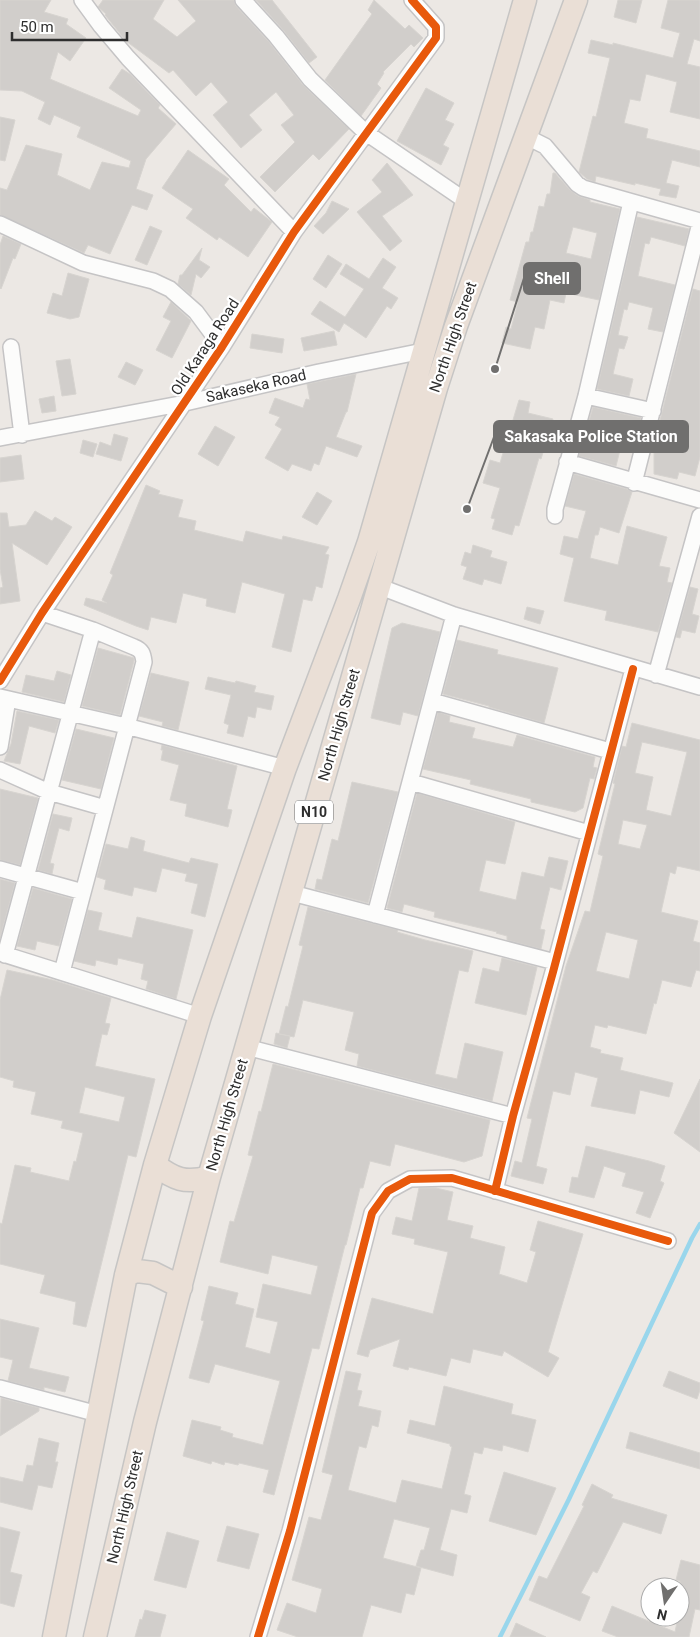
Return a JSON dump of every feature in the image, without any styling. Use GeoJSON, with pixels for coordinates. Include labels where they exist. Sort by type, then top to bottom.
{"type":"FeatureCollection","features":[{"type":"Feature","properties":{"kind":"highway","name":"North High Street"},"geometry":{"type":"LineString","coordinates":[[54,1637],[126,1276],[155,1165],[200,1016],[285,768],[369,542],[525,0]]}},
{"type":"Feature","properties":{"kind":"highway","name":"North High Street"},"geometry":{"type":"LineString","coordinates":[[95,1637],[145,1422],[209,1177],[436,388],[456,326],[576,0]]}},
{"type":"Feature","properties":{"kind":"highway"},"geometry":{"type":"LineString","coordinates":[[155,1165],[169,1176],[181,1180],[196,1181],[209,1177]]}},
{"type":"Feature","properties":{"kind":"highway"},"geometry":{"type":"LineString","coordinates":[[126,1276],[137,1271],[153,1273],[180,1287]]}},
{"type":"Feature","properties":{"kind":"street"},"geometry":{"type":"LineString","coordinates":[[82,0],[128,58],[294,232]]}},
{"type":"Feature","properties":{"kind":"street"},"geometry":{"type":"LineString","coordinates":[[243,0],[276,36],[310,79],[365,132],[466,202]]}},
{"type":"Feature","properties":{"kind":"street","name":"Old Karaga Road"},"geometry":{"type":"LineString","coordinates":[[0,681],[42,613],[222,347],[294,232],[365,132],[436,38],[436,27],[412,0]]}},
{"type":"Feature","properties":{"kind":"street"},"geometry":{"type":"LineString","coordinates":[[526,136],[545,146],[577,184],[583,188],[700,222],[634,483]]}},
{"type":"Feature","properties":{"kind":"street"},"geometry":{"type":"LineString","coordinates":[[555,516],[555,509],[586,396],[631,202]]}},
{"type":"Feature","properties":{"kind":"street"},"geometry":{"type":"LineString","coordinates":[[0,224],[83,263],[153,281],[170,289],[196,312],[222,347]]}},
{"type":"Feature","properties":{"kind":"street"},"geometry":{"type":"LineString","coordinates":[[11,347],[22,434]]}},
{"type":"Feature","properties":{"kind":"street","name":"Sakaseka Road"},"geometry":{"type":"LineString","coordinates":[[0,438],[185,403],[319,372],[423,351]]}},
{"type":"Feature","properties":{"kind":"street"},"geometry":{"type":"LineString","coordinates":[[586,396],[653,411]]}},
{"type":"Feature","properties":{"kind":"street"},"geometry":{"type":"LineString","coordinates":[[568,462],[634,483],[700,500]]}},
{"type":"Feature","properties":{"kind":"street"},"geometry":{"type":"LineString","coordinates":[[656,676],[700,516]]}},
{"type":"Feature","properties":{"kind":"street"},"geometry":{"type":"LineString","coordinates":[[378,586],[454,616],[656,676],[700,687]]}},
{"type":"Feature","properties":{"kind":"street"},"geometry":{"type":"LineString","coordinates":[[42,613],[93,630],[134,647],[143,654],[144,662],[62,972]]}},
{"type":"Feature","properties":{"kind":"street"},"geometry":{"type":"LineString","coordinates":[[375,915],[454,616]]}},
{"type":"Feature","properties":{"kind":"street"},"geometry":{"type":"LineString","coordinates":[[93,630],[27,877],[2,954],[200,1016]]}},
{"type":"Feature","properties":{"kind":"street"},"geometry":{"type":"LineString","coordinates":[[496,1191],[632,669]]}},
{"type":"Feature","properties":{"kind":"street"},"geometry":{"type":"LineString","coordinates":[[0,748],[4,698],[70,712],[285,768]]}},
{"type":"Feature","properties":{"kind":"street"},"geometry":{"type":"LineString","coordinates":[[432,701],[610,750]]}},
{"type":"Feature","properties":{"kind":"street"},"geometry":{"type":"LineString","coordinates":[[0,770],[49,792],[105,808]]}},
{"type":"Feature","properties":{"kind":"street"},"geometry":{"type":"LineString","coordinates":[[411,782],[589,833]]}},
{"type":"Feature","properties":{"kind":"street"},"geometry":{"type":"LineString","coordinates":[[0,869],[83,892]]}},
{"type":"Feature","properties":{"kind":"street"},"geometry":{"type":"LineString","coordinates":[[292,893],[555,962]]}},
{"type":"Feature","properties":{"kind":"street"},"geometry":{"type":"LineString","coordinates":[[246,1047],[514,1116]]}},
{"type":"Feature","properties":{"kind":"street"},"geometry":{"type":"LineString","coordinates":[[258,1637],[290,1531],[372,1213],[388,1191],[410,1179],[452,1178],[668,1241]]}},
{"type":"Feature","properties":{"kind":"street"},"geometry":{"type":"LineString","coordinates":[[0,1389],[98,1414]]}},
{"type":"Feature","properties":{"kind":"building"},"geometry":{"type":"Polygon","coordinates":[[[0,0],[51,0],[44,12],[68,19],[66,24],[86,38],[70,61],[58,52],[50,79],[138,116],[141,110],[109,88],[122,69],[130,74],[160,105],[158,108],[176,124],[146,159],[136,189],[153,195],[147,210],[132,205],[110,254],[88,245],[84,253],[0,215],[0,188],[7,190],[26,145],[62,154],[57,175],[90,190],[102,162],[129,168],[131,161],[77,137],[81,127],[54,115],[50,125],[38,119],[45,102],[22,91],[0,90],[0,0]]]}},
{"type":"Feature","properties":{"kind":"building"},"geometry":{"type":"Polygon","coordinates":[[[103,0],[164,0],[153,19],[177,37],[196,21],[178,0],[234,0],[236,6],[269,42],[303,85],[349,129],[319,160],[313,154],[275,192],[260,177],[295,142],[281,125],[294,115],[276,92],[249,115],[262,130],[241,148],[213,115],[228,102],[211,82],[196,96],[173,70],[169,73],[126,41],[106,14],[98,7],[103,0]]]}},
{"type":"Feature","properties":{"kind":"building"},"geometry":{"type":"Polygon","coordinates":[[[256,0],[272,0],[317,57],[309,63],[256,0]]]}},
{"type":"Feature","properties":{"kind":"building"},"geometry":{"type":"Polygon","coordinates":[[[374,0],[405,29],[409,25],[423,38],[414,47],[411,44],[383,72],[377,84],[381,88],[361,116],[325,80],[372,14],[368,10],[374,0]]]}},
{"type":"Feature","properties":{"kind":"building"},"geometry":{"type":"Polygon","coordinates":[[[618,0],[642,0],[636,23],[614,17],[618,0]]]}},
{"type":"Feature","properties":{"kind":"building"},"geometry":{"type":"Polygon","coordinates":[[[668,0],[700,0],[700,41],[694,39],[687,64],[700,67],[700,119],[670,112],[677,82],[646,74],[640,101],[630,99],[624,123],[648,129],[646,138],[700,151],[700,167],[672,160],[666,183],[679,186],[676,198],[659,195],[661,189],[635,183],[635,185],[596,176],[595,182],[587,179],[579,172],[593,116],[596,117],[610,58],[588,53],[591,40],[613,45],[613,43],[673,58],[680,33],[661,28],[668,0]]]}},
{"type":"Feature","properties":{"kind":"building"},"geometry":{"type":"Polygon","coordinates":[[[426,88],[454,103],[445,120],[454,124],[443,145],[449,148],[441,165],[397,141],[426,88]]]}},
{"type":"Feature","properties":{"kind":"building"},"geometry":{"type":"Polygon","coordinates":[[[0,117],[15,120],[5,161],[0,160],[0,117]]]}},
{"type":"Feature","properties":{"kind":"building"},"geometry":{"type":"Polygon","coordinates":[[[188,150],[229,179],[224,185],[251,212],[254,208],[272,222],[248,257],[219,237],[217,240],[186,218],[193,209],[162,188],[188,150]]]}},
{"type":"Feature","properties":{"kind":"building"},"geometry":{"type":"Polygon","coordinates":[[[387,163],[413,195],[382,216],[402,241],[390,251],[357,212],[382,192],[372,180],[387,163]]]}},
{"type":"Feature","properties":{"kind":"building"},"geometry":{"type":"Polygon","coordinates":[[[553,173],[555,173],[578,196],[590,200],[590,202],[620,209],[599,300],[566,293],[564,303],[550,300],[544,329],[535,327],[530,349],[502,343],[506,327],[511,329],[518,302],[510,300],[526,242],[529,242],[531,232],[533,232],[539,206],[544,207],[547,194],[550,194],[553,173]],[[573,227],[566,253],[591,259],[597,233],[573,227]]]}},
{"type":"Feature","properties":{"kind":"building"},"geometry":{"type":"Polygon","coordinates":[[[332,201],[349,209],[323,234],[314,226],[326,213],[332,201]]]}},
{"type":"Feature","properties":{"kind":"building"},"geometry":{"type":"Polygon","coordinates":[[[637,217],[689,229],[685,246],[651,237],[649,244],[645,243],[638,276],[675,285],[663,332],[648,329],[653,308],[629,302],[627,310],[624,309],[618,335],[628,337],[624,349],[619,348],[613,374],[633,379],[629,396],[597,389],[637,217]]]}},
{"type":"Feature","properties":{"kind":"building"},"geometry":{"type":"Polygon","coordinates":[[[150,226],[162,231],[147,265],[135,260],[150,226]]]}},
{"type":"Feature","properties":{"kind":"building"},"geometry":{"type":"Polygon","coordinates":[[[3,236],[21,244],[15,259],[13,258],[1,289],[0,245],[3,236]]]}},
{"type":"Feature","properties":{"kind":"building"},"geometry":{"type":"Polygon","coordinates":[[[202,248],[199,260],[210,267],[201,278],[196,274],[191,295],[178,284],[180,275],[182,275],[202,248]]]}},
{"type":"Feature","properties":{"kind":"building"},"geometry":{"type":"Polygon","coordinates":[[[328,255],[342,264],[326,288],[313,279],[328,255]]]}},
{"type":"Feature","properties":{"kind":"building"},"geometry":{"type":"Polygon","coordinates":[[[383,258],[396,267],[382,288],[398,298],[391,309],[387,306],[366,338],[344,323],[339,332],[311,314],[320,301],[345,317],[364,289],[340,274],[346,264],[369,279],[383,258]]]}},
{"type":"Feature","properties":{"kind":"building"},"geometry":{"type":"Polygon","coordinates":[[[68,273],[89,279],[79,317],[70,319],[47,313],[53,293],[62,296],[68,273]]]}},
{"type":"Feature","properties":{"kind":"building"},"geometry":{"type":"Polygon","coordinates":[[[693,289],[700,291],[700,457],[695,476],[679,472],[677,479],[654,474],[654,444],[693,289]]]}},
{"type":"Feature","properties":{"kind":"building"},"geometry":{"type":"Polygon","coordinates":[[[171,302],[191,321],[172,358],[156,350],[171,321],[163,317],[171,302]]]}},
{"type":"Feature","properties":{"kind":"building"},"geometry":{"type":"Polygon","coordinates":[[[334,331],[337,345],[304,351],[301,338],[334,331]]]}},
{"type":"Feature","properties":{"kind":"building"},"geometry":{"type":"Polygon","coordinates":[[[252,334],[284,339],[282,353],[250,348],[252,334]]]}},
{"type":"Feature","properties":{"kind":"building"},"geometry":{"type":"Polygon","coordinates":[[[70,359],[76,394],[62,396],[56,361],[70,359]]]}},
{"type":"Feature","properties":{"kind":"building"},"geometry":{"type":"Polygon","coordinates":[[[126,362],[143,370],[135,385],[118,377],[126,362]]]}},
{"type":"Feature","properties":{"kind":"building"},"geometry":{"type":"Polygon","coordinates":[[[356,374],[347,412],[336,437],[362,446],[357,457],[326,446],[319,465],[314,463],[311,471],[292,464],[288,471],[265,458],[282,429],[275,425],[280,417],[269,413],[275,398],[303,408],[306,399],[310,400],[307,384],[356,374]]]}},
{"type":"Feature","properties":{"kind":"building"},"geometry":{"type":"Polygon","coordinates":[[[54,396],[56,411],[42,413],[39,399],[54,396]]]}},
{"type":"Feature","properties":{"kind":"building"},"geometry":{"type":"Polygon","coordinates":[[[519,400],[530,402],[528,413],[553,419],[541,459],[539,458],[519,526],[515,525],[512,535],[492,529],[495,519],[491,518],[500,488],[483,483],[490,460],[500,463],[519,400]]]}},
{"type":"Feature","properties":{"kind":"building"},"geometry":{"type":"Polygon","coordinates":[[[593,407],[641,418],[635,440],[623,438],[616,466],[579,456],[593,407]]]}},
{"type":"Feature","properties":{"kind":"building"},"geometry":{"type":"Polygon","coordinates":[[[215,426],[235,437],[218,466],[198,454],[215,426]]]}},
{"type":"Feature","properties":{"kind":"building"},"geometry":{"type":"Polygon","coordinates":[[[114,434],[128,438],[121,461],[96,454],[100,442],[111,446],[114,434]]]}},
{"type":"Feature","properties":{"kind":"building"},"geometry":{"type":"Polygon","coordinates":[[[83,440],[97,444],[93,457],[80,453],[83,440]]]}},
{"type":"Feature","properties":{"kind":"building"},"geometry":{"type":"Polygon","coordinates":[[[21,455],[24,479],[0,482],[0,458],[21,455]]]}},
{"type":"Feature","properties":{"kind":"building"},"geometry":{"type":"Polygon","coordinates":[[[574,474],[632,492],[619,533],[600,527],[598,535],[595,535],[590,558],[618,565],[627,526],[667,537],[659,566],[670,568],[667,582],[672,583],[658,632],[605,620],[607,611],[564,601],[574,558],[560,554],[564,536],[578,539],[586,511],[565,506],[574,474]]]}},
{"type":"Feature","properties":{"kind":"building"},"geometry":{"type":"Polygon","coordinates":[[[146,485],[160,491],[158,494],[183,500],[178,517],[196,521],[194,530],[243,542],[246,531],[282,540],[283,536],[329,547],[325,554],[329,555],[322,588],[316,586],[312,601],[303,599],[291,652],[272,647],[285,594],[242,582],[235,613],[206,606],[207,599],[183,593],[176,623],[151,617],[148,630],[84,605],[86,598],[107,603],[102,600],[113,575],[110,573],[146,485]]]}},
{"type":"Feature","properties":{"kind":"building"},"geometry":{"type":"Polygon","coordinates":[[[317,492],[332,501],[317,525],[302,517],[317,492]]]}},
{"type":"Feature","properties":{"kind":"building"},"geometry":{"type":"Polygon","coordinates":[[[35,511],[52,521],[55,517],[72,527],[47,565],[12,543],[20,601],[0,604],[0,588],[3,587],[0,569],[0,513],[7,513],[9,527],[26,525],[35,511]]]}},
{"type":"Feature","properties":{"kind":"building"},"geometry":{"type":"Polygon","coordinates":[[[473,545],[492,551],[490,557],[507,562],[501,584],[484,579],[482,585],[463,579],[467,567],[461,565],[465,552],[471,554],[473,545]]]}},
{"type":"Feature","properties":{"kind":"building"},"geometry":{"type":"Polygon","coordinates":[[[690,587],[698,589],[692,614],[699,616],[695,633],[682,630],[680,638],[676,637],[690,587]]]}},
{"type":"Feature","properties":{"kind":"building"},"geometry":{"type":"Polygon","coordinates":[[[527,607],[544,611],[540,624],[524,619],[527,607]]]}},
{"type":"Feature","properties":{"kind":"building"},"geometry":{"type":"Polygon","coordinates":[[[402,623],[440,632],[418,716],[403,712],[400,725],[371,718],[392,628],[402,623]]]}},
{"type":"Feature","properties":{"kind":"building"},"geometry":{"type":"Polygon","coordinates":[[[457,640],[498,650],[497,654],[558,668],[544,723],[443,694],[457,640]]]}},
{"type":"Feature","properties":{"kind":"building"},"geometry":{"type":"Polygon","coordinates":[[[98,648],[134,658],[120,715],[82,706],[98,648]]]}},
{"type":"Feature","properties":{"kind":"building"},"geometry":{"type":"Polygon","coordinates":[[[57,671],[71,675],[64,702],[22,692],[26,675],[54,681],[57,671]]]}},
{"type":"Feature","properties":{"kind":"building"},"geometry":{"type":"Polygon","coordinates":[[[151,673],[189,682],[178,730],[162,726],[163,722],[139,716],[151,673]]]}},
{"type":"Feature","properties":{"kind":"building"},"geometry":{"type":"Polygon","coordinates":[[[208,677],[256,686],[254,692],[274,696],[271,710],[257,707],[255,718],[248,716],[243,737],[227,733],[229,725],[224,723],[231,695],[205,689],[208,677]]]}},
{"type":"Feature","properties":{"kind":"building"},"geometry":{"type":"Polygon","coordinates":[[[17,711],[59,720],[55,733],[29,726],[20,764],[4,761],[11,744],[17,711]]]}},
{"type":"Feature","properties":{"kind":"building"},"geometry":{"type":"Polygon","coordinates":[[[438,712],[450,716],[449,722],[475,728],[472,738],[513,747],[517,735],[595,757],[593,767],[597,768],[594,779],[590,778],[583,808],[575,812],[531,802],[531,799],[470,784],[471,780],[423,769],[438,712]]]}},
{"type":"Feature","properties":{"kind":"building"},"geometry":{"type":"Polygon","coordinates":[[[632,723],[700,740],[700,871],[677,866],[675,874],[670,872],[661,912],[698,921],[693,941],[700,943],[700,971],[696,970],[691,987],[662,980],[646,1034],[608,1025],[607,1028],[595,1025],[590,1047],[601,1050],[600,1053],[623,1058],[620,1070],[673,1083],[669,1097],[640,1090],[635,1114],[591,1106],[598,1078],[575,1072],[570,1095],[553,1091],[536,1166],[547,1169],[543,1184],[511,1176],[515,1161],[522,1163],[532,1119],[527,1118],[566,966],[585,911],[590,912],[603,856],[598,854],[615,784],[613,783],[622,746],[626,747],[632,723]],[[642,742],[635,773],[653,777],[646,810],[671,816],[687,752],[642,742]],[[623,820],[618,844],[640,849],[647,825],[623,820]],[[606,932],[596,971],[629,979],[638,940],[606,932]]]}},
{"type":"Feature","properties":{"kind":"building"},"geometry":{"type":"Polygon","coordinates":[[[76,729],[114,738],[101,789],[62,780],[76,729]]]}},
{"type":"Feature","properties":{"kind":"building"},"geometry":{"type":"Polygon","coordinates":[[[162,745],[237,766],[227,809],[232,810],[228,827],[185,816],[187,804],[170,800],[179,765],[161,760],[162,745]]]}},
{"type":"Feature","properties":{"kind":"building"},"geometry":{"type":"Polygon","coordinates":[[[352,782],[398,792],[368,903],[315,889],[317,879],[322,880],[332,839],[338,841],[352,782]]]}},
{"type":"Feature","properties":{"kind":"building"},"geometry":{"type":"Polygon","coordinates":[[[0,789],[38,798],[20,865],[0,860],[0,789]]]}},
{"type":"Feature","properties":{"kind":"building"},"geometry":{"type":"Polygon","coordinates":[[[417,793],[515,822],[505,864],[486,860],[479,891],[516,900],[522,872],[544,877],[549,857],[568,861],[561,890],[550,887],[540,929],[545,930],[541,949],[507,940],[507,936],[497,932],[434,917],[435,912],[404,904],[402,912],[387,908],[417,793]]]}},
{"type":"Feature","properties":{"kind":"building"},"geometry":{"type":"Polygon","coordinates":[[[53,814],[72,818],[69,831],[59,828],[50,863],[54,864],[52,874],[38,870],[53,814]]]}},
{"type":"Feature","properties":{"kind":"building"},"geometry":{"type":"Polygon","coordinates":[[[131,837],[145,841],[143,851],[189,863],[191,858],[218,864],[205,917],[191,913],[198,884],[185,881],[187,874],[162,868],[156,892],[134,887],[132,896],[104,889],[106,880],[97,877],[106,844],[128,849],[131,837]]]}},
{"type":"Feature","properties":{"kind":"building"},"geometry":{"type":"Polygon","coordinates":[[[0,879],[15,883],[0,938],[0,879]]]}},
{"type":"Feature","properties":{"kind":"building"},"geometry":{"type":"Polygon","coordinates":[[[33,888],[72,899],[59,946],[37,941],[35,950],[17,946],[33,888]]]}},
{"type":"Feature","properties":{"kind":"building"},"geometry":{"type":"Polygon","coordinates":[[[308,907],[398,930],[397,932],[425,940],[473,951],[468,972],[459,970],[435,1074],[457,1079],[465,1043],[503,1052],[492,1101],[357,1066],[359,1054],[345,1050],[354,1012],[303,1000],[294,1037],[279,1034],[286,1006],[288,1007],[303,946],[299,945],[308,907]]]}},
{"type":"Feature","properties":{"kind":"building"},"geometry":{"type":"Polygon","coordinates":[[[88,910],[102,913],[98,930],[132,938],[137,917],[193,930],[176,999],[146,989],[148,981],[141,979],[144,964],[118,958],[117,965],[96,960],[95,966],[74,961],[88,910]]]}},
{"type":"Feature","properties":{"kind":"building"},"geometry":{"type":"Polygon","coordinates":[[[502,958],[537,967],[526,1015],[475,1003],[483,968],[499,972],[502,958]]]}},
{"type":"Feature","properties":{"kind":"building"},"geometry":{"type":"Polygon","coordinates":[[[7,970],[53,980],[111,998],[105,1023],[110,1024],[107,1035],[102,1034],[95,1066],[155,1079],[136,1157],[128,1155],[86,1327],[73,1324],[76,1302],[40,1293],[45,1275],[0,1264],[0,1223],[2,1224],[15,1165],[31,1168],[30,1172],[69,1181],[83,1133],[61,1128],[63,1121],[31,1114],[36,1092],[13,1087],[14,1081],[0,1077],[0,1000],[7,970]],[[85,1087],[79,1113],[119,1122],[125,1097],[85,1087]]]}},
{"type":"Feature","properties":{"kind":"building"},"geometry":{"type":"Polygon","coordinates":[[[276,1033],[290,1036],[287,1048],[274,1044],[276,1033]]]}},
{"type":"Feature","properties":{"kind":"building"},"geometry":{"type":"Polygon","coordinates":[[[273,1064],[490,1120],[482,1156],[464,1162],[395,1144],[390,1166],[370,1161],[363,1188],[360,1188],[319,1349],[312,1348],[274,1495],[263,1492],[269,1470],[239,1463],[238,1465],[225,1462],[224,1465],[212,1461],[211,1464],[183,1456],[192,1420],[221,1427],[220,1430],[233,1434],[232,1437],[263,1445],[280,1381],[215,1364],[209,1383],[189,1378],[204,1321],[201,1320],[209,1286],[238,1293],[235,1304],[254,1309],[245,1347],[270,1354],[278,1322],[256,1317],[263,1284],[311,1295],[318,1266],[272,1255],[268,1274],[220,1262],[230,1221],[234,1222],[253,1156],[248,1155],[273,1064]]]}},
{"type":"Feature","properties":{"kind":"building"},"geometry":{"type":"Polygon","coordinates":[[[700,1079],[700,1152],[674,1133],[700,1079]]]}},
{"type":"Feature","properties":{"kind":"building"},"geometry":{"type":"Polygon","coordinates":[[[586,1146],[665,1166],[660,1181],[664,1183],[650,1218],[636,1213],[644,1192],[622,1186],[626,1173],[604,1166],[594,1198],[569,1192],[572,1177],[578,1178],[586,1146]]]}},
{"type":"Feature","properties":{"kind":"building"},"geometry":{"type":"Polygon","coordinates":[[[419,1188],[436,1188],[453,1192],[447,1220],[473,1226],[470,1238],[505,1247],[499,1274],[527,1283],[536,1252],[530,1250],[538,1221],[583,1234],[548,1352],[559,1358],[548,1377],[504,1351],[502,1356],[473,1349],[470,1363],[451,1358],[446,1376],[409,1367],[408,1370],[393,1366],[400,1339],[370,1350],[368,1357],[357,1354],[372,1298],[433,1314],[448,1252],[414,1244],[415,1239],[392,1234],[396,1217],[412,1221],[419,1188]]]}},
{"type":"Feature","properties":{"kind":"building"},"geometry":{"type":"Polygon","coordinates":[[[0,1319],[39,1328],[29,1368],[69,1377],[65,1392],[44,1387],[44,1390],[8,1381],[13,1360],[0,1357],[0,1319]]]}},
{"type":"Feature","properties":{"kind":"building"},"geometry":{"type":"Polygon","coordinates":[[[346,1371],[361,1374],[357,1390],[362,1391],[358,1406],[381,1411],[378,1427],[372,1425],[366,1448],[359,1446],[348,1490],[396,1503],[402,1480],[442,1489],[452,1447],[450,1444],[407,1433],[410,1420],[435,1426],[444,1386],[513,1404],[511,1414],[536,1420],[528,1452],[503,1445],[502,1451],[484,1447],[482,1454],[474,1452],[464,1494],[471,1496],[467,1513],[451,1509],[440,1550],[457,1555],[453,1576],[416,1566],[421,1550],[424,1550],[430,1528],[394,1519],[383,1558],[421,1568],[414,1595],[406,1593],[401,1613],[371,1605],[362,1637],[298,1637],[277,1630],[287,1603],[316,1613],[322,1589],[292,1580],[309,1517],[321,1520],[333,1475],[322,1472],[346,1371]]]}},
{"type":"Feature","properties":{"kind":"building"},"geometry":{"type":"Polygon","coordinates":[[[669,1371],[700,1383],[697,1399],[663,1386],[669,1371]]]}},
{"type":"Feature","properties":{"kind":"building"},"geometry":{"type":"Polygon","coordinates":[[[1,1398],[39,1408],[39,1411],[0,1436],[1,1398]]]}},
{"type":"Feature","properties":{"kind":"building"},"geometry":{"type":"Polygon","coordinates":[[[630,1432],[700,1453],[700,1469],[626,1448],[630,1432]]]}},
{"type":"Feature","properties":{"kind":"building"},"geometry":{"type":"Polygon","coordinates":[[[39,1438],[59,1443],[55,1462],[58,1462],[52,1488],[38,1485],[32,1510],[0,1502],[0,1477],[23,1482],[27,1465],[33,1466],[39,1438]]]}},
{"type":"Feature","properties":{"kind":"building"},"geometry":{"type":"Polygon","coordinates":[[[504,1472],[556,1488],[536,1535],[489,1521],[504,1472]]]}},
{"type":"Feature","properties":{"kind":"building"},"geometry":{"type":"Polygon","coordinates":[[[592,1484],[613,1495],[611,1498],[667,1515],[661,1534],[623,1522],[597,1573],[593,1571],[581,1593],[590,1597],[580,1621],[529,1600],[539,1576],[547,1579],[584,1506],[582,1505],[592,1484]]]}},
{"type":"Feature","properties":{"kind":"building"},"geometry":{"type":"Polygon","coordinates":[[[227,1526],[259,1534],[249,1569],[217,1561],[227,1526]]]}},
{"type":"Feature","properties":{"kind":"building"},"geometry":{"type":"Polygon","coordinates":[[[0,1527],[20,1532],[10,1572],[22,1575],[14,1607],[0,1603],[0,1527]]]}},
{"type":"Feature","properties":{"kind":"building"},"geometry":{"type":"Polygon","coordinates":[[[167,1532],[199,1541],[186,1588],[154,1580],[167,1532]]]}},
{"type":"Feature","properties":{"kind":"building"},"geometry":{"type":"Polygon","coordinates":[[[681,1560],[700,1565],[700,1610],[695,1609],[689,1637],[618,1637],[602,1631],[612,1606],[640,1618],[640,1627],[663,1627],[675,1632],[676,1627],[690,1627],[690,1577],[677,1577],[681,1560]]]}},
{"type":"Feature","properties":{"kind":"building"},"geometry":{"type":"Polygon","coordinates":[[[145,1610],[166,1615],[160,1637],[135,1637],[140,1619],[142,1620],[145,1610]]]}},
{"type":"Feature","properties":{"kind":"building"},"geometry":{"type":"Polygon","coordinates":[[[516,1623],[546,1637],[510,1637],[516,1623]]]}},
{"type":"Feature","properties":{"kind":"waterway"},"geometry":{"type":"LineString","coordinates":[[500,1637],[569,1499],[700,1224]]}},
{"type":"Feature","properties":{"kind":"cycle path"},"geometry":{"type":"LineString","coordinates":[[0,681],[42,613],[222,347],[294,232],[436,38],[436,27],[412,0]]}},
{"type":"Feature","properties":{"kind":"cycle path"},"geometry":{"type":"LineString","coordinates":[[495,1191],[513,1116],[633,669]]}},
{"type":"Feature","properties":{"kind":"cycle path"},"geometry":{"type":"LineString","coordinates":[[258,1637],[290,1531],[372,1213],[388,1191],[410,1179],[452,1178],[668,1241]]}},
{"type":"Feature","properties":{"kind":"place","name":"Shell"},"geometry":{"type":"Point","coordinates":[495,369]}},
{"type":"Feature","properties":{"kind":"place","name":"Sakasaka Police Station"},"geometry":{"type":"Point","coordinates":[467,509]}}]}
